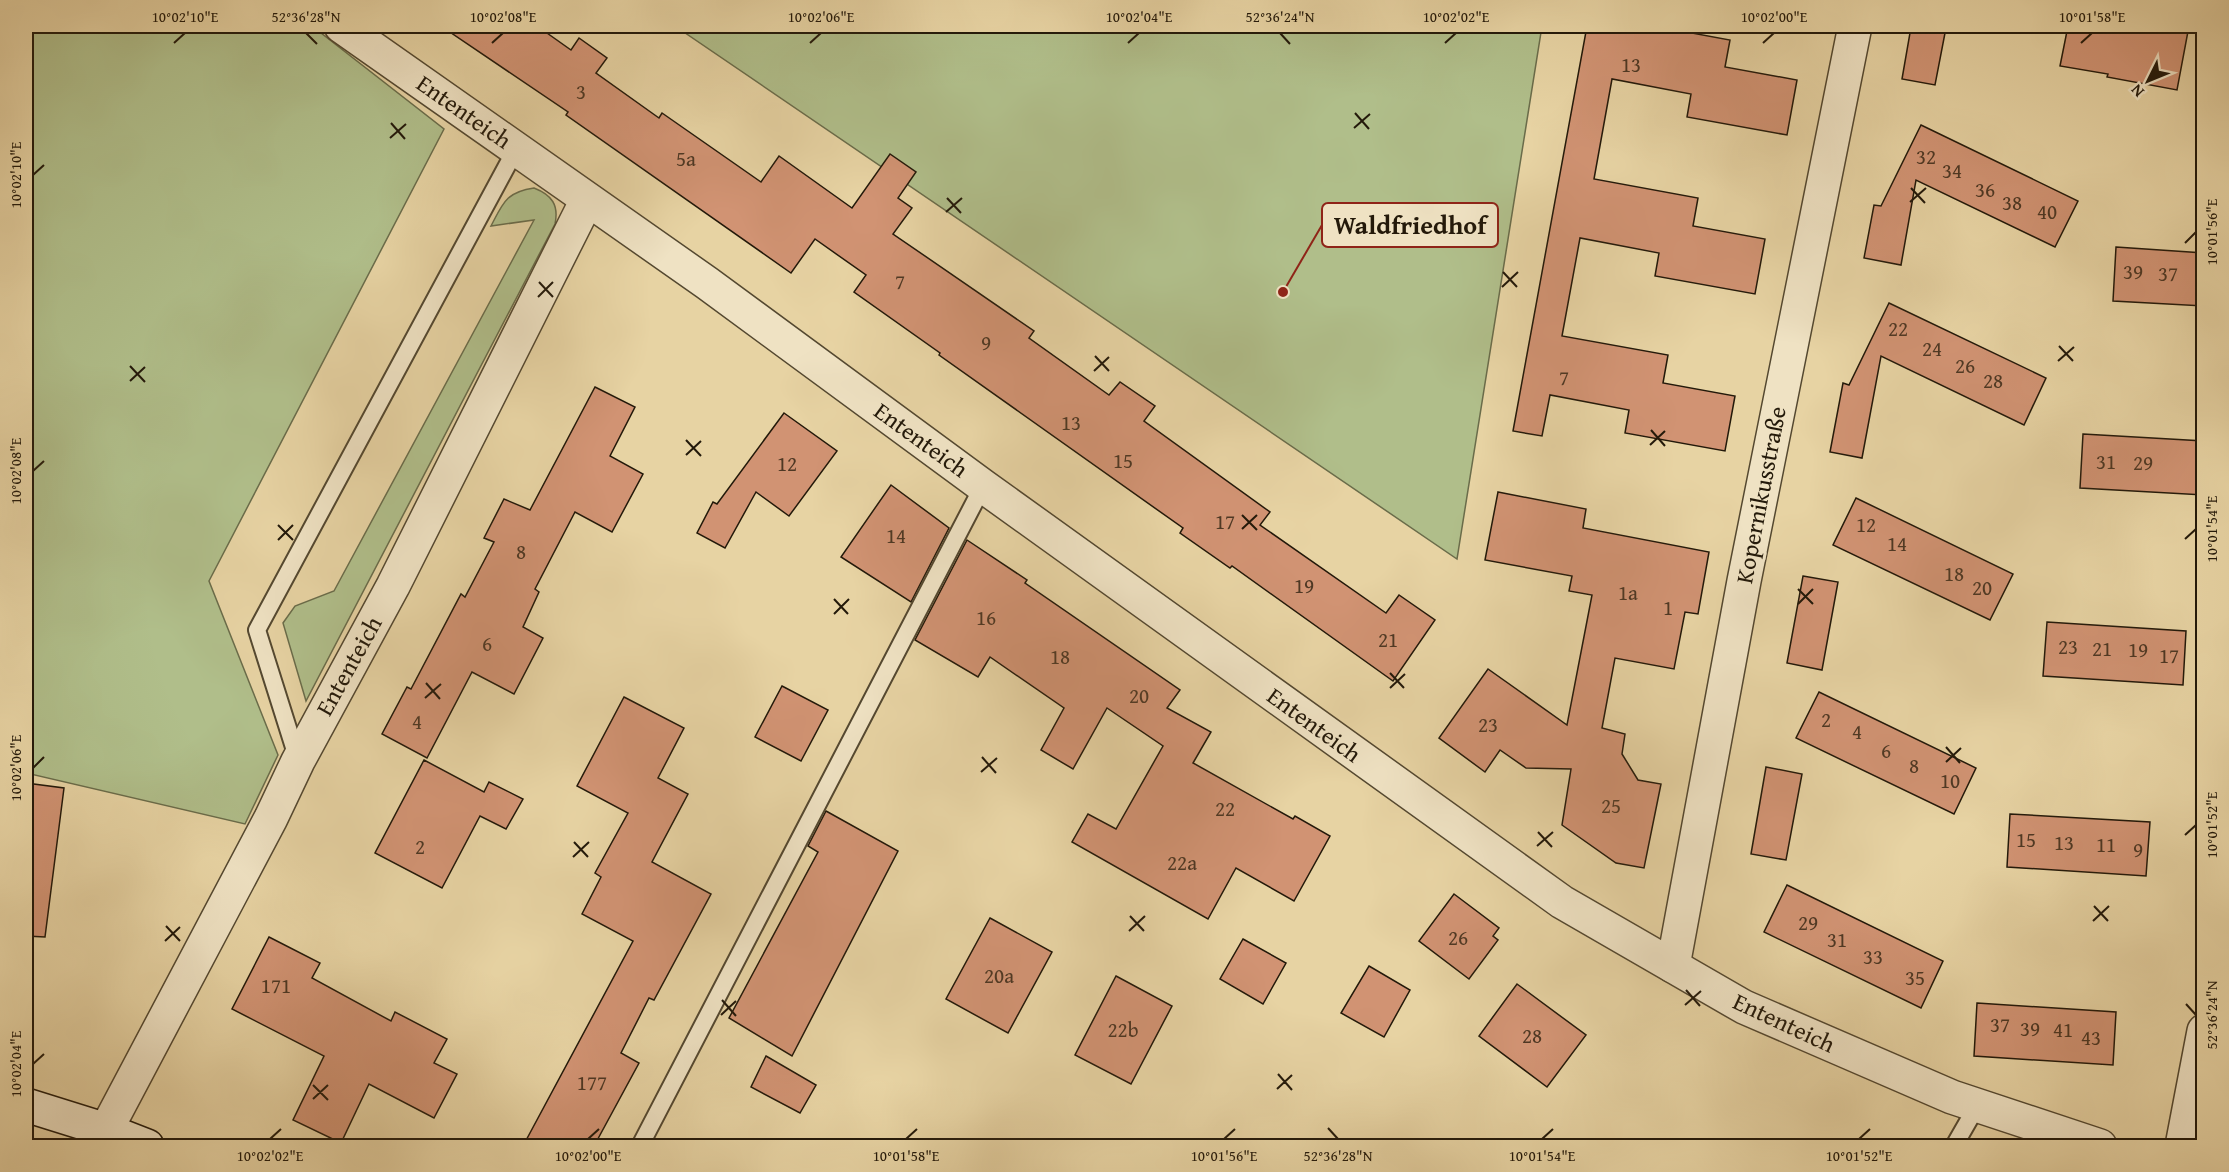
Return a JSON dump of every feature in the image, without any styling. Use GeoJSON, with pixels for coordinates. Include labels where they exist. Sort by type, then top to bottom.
{"type":"FeatureCollection","features":[{"type":"Feature","properties":{"kind":"street","name":"Ententeich"},"geometry":{"type":"LineString","coordinates":[[341,26],[707,283],[983,486],[1562,902],[1744,1007],[1952,1097],[2100,1146]]}},
{"type":"Feature","properties":{"kind":"street","name":"Kopernikusstraße"},"geometry":{"type":"LineString","coordinates":[[1673,966],[1744,581],[1855,26]]}},
{"type":"Feature","properties":{"kind":"street","name":"Ententeich"},"geometry":{"type":"LineString","coordinates":[[106,1130],[271,818],[298,761],[393,586],[587,200]]}},
{"type":"Feature","properties":{"kind":"street"},"geometry":{"type":"LineString","coordinates":[[2182,1146],[2204,1031]]}},
{"type":"Feature","properties":{"kind":"street"},"geometry":{"type":"LineString","coordinates":[[26,1105],[106,1130],[147,1146]]}},
{"type":"Feature","properties":{"kind":"lane"},"geometry":{"type":"LineString","coordinates":[[298,761],[257,630],[516,148]]}},
{"type":"Feature","properties":{"kind":"lane"},"geometry":{"type":"LineString","coordinates":[[640,1146],[983,486]]}},
{"type":"Feature","properties":{"kind":"lane"},"geometry":{"type":"LineString","coordinates":[[1954,1146],[1977,1106]]}},
{"type":"Feature","properties":{"kind":"green space"},"geometry":{"type":"Polygon","coordinates":[[[26,26],[312,26],[444,129],[209,581],[278,755],[245,824],[26,773],[26,26]]]}},
{"type":"Feature","properties":{"kind":"green space"},"geometry":{"type":"Polygon","coordinates":[[[675,26],[1542,26],[1457,559],[675,26]]]}},
{"type":"Feature","properties":{"kind":"green space"},"geometry":{"type":"Polygon","coordinates":[[[534,188],[550,197],[553,202],[556,211],[555,224],[306,701],[283,623],[295,606],[334,591],[534,220],[491,226],[506,200],[517,192],[534,188]]]}},
{"type":"Feature","properties":{"kind":"building"},"geometry":{"type":"Polygon","coordinates":[[[441,26],[537,26],[571,50],[579,38],[607,58],[596,73],[659,118],[662,113],[761,182],[779,156],[852,208],[890,154],[916,172],[898,198],[912,208],[893,234],[1034,331],[1029,338],[1109,395],[1120,382],[1155,406],[1144,421],[1270,512],[1260,525],[1386,613],[1399,595],[1435,620],[1393,681],[1232,566],[1230,568],[1180,533],[1183,528],[854,292],[866,275],[815,239],[791,273],[566,115],[568,112],[441,26]]]}},
{"type":"Feature","properties":{"kind":"building"},"geometry":{"type":"Polygon","coordinates":[[[1587,26],[1654,26],[1730,40],[1725,67],[1797,80],[1787,135],[1687,117],[1691,94],[1612,79],[1594,179],[1698,198],[1693,226],[1765,239],[1755,294],[1655,276],[1659,253],[1580,238],[1562,336],[1668,355],[1663,383],[1735,396],[1725,451],[1625,433],[1629,410],[1550,395],[1542,436],[1513,431],[1587,26]]]}},
{"type":"Feature","properties":{"kind":"building"},"geometry":{"type":"Polygon","coordinates":[[[2068,26],[2189,26],[2177,90],[2107,77],[2108,74],[2060,66],[2068,26]]]}},
{"type":"Feature","properties":{"kind":"building"},"geometry":{"type":"Polygon","coordinates":[[[1911,27],[1945,33],[1935,85],[1902,79],[1911,27]]]}},
{"type":"Feature","properties":{"kind":"building"},"geometry":{"type":"Polygon","coordinates":[[[1921,125],[2078,201],[2055,247],[1916,180],[1901,265],[1864,258],[1874,205],[1881,206],[1921,125]]]}},
{"type":"Feature","properties":{"kind":"building"},"geometry":{"type":"Polygon","coordinates":[[[2116,247],[2204,253],[2204,306],[2113,301],[2116,247]]]}},
{"type":"Feature","properties":{"kind":"building"},"geometry":{"type":"Polygon","coordinates":[[[1889,303],[2046,378],[2024,425],[1881,356],[1862,458],[1830,452],[1843,383],[1849,385],[1889,303]]]}},
{"type":"Feature","properties":{"kind":"building"},"geometry":{"type":"Polygon","coordinates":[[[595,387],[635,407],[610,456],[643,474],[612,532],[575,512],[535,589],[539,592],[523,627],[543,638],[514,694],[472,672],[427,758],[382,734],[407,687],[411,689],[461,594],[465,597],[494,542],[484,538],[504,499],[530,510],[595,387]]]}},
{"type":"Feature","properties":{"kind":"building"},"geometry":{"type":"Polygon","coordinates":[[[784,413],[837,451],[789,516],[756,492],[725,548],[697,533],[713,502],[717,504],[784,413]]]}},
{"type":"Feature","properties":{"kind":"building"},"geometry":{"type":"Polygon","coordinates":[[[2083,434],[2204,441],[2204,495],[2080,488],[2083,434]]]}},
{"type":"Feature","properties":{"kind":"building"},"geometry":{"type":"Polygon","coordinates":[[[891,485],[949,528],[911,602],[841,557],[891,485]]]}},
{"type":"Feature","properties":{"kind":"building"},"geometry":{"type":"Polygon","coordinates":[[[1498,492],[1586,509],[1583,528],[1709,552],[1698,614],[1685,612],[1674,669],[1615,658],[1602,728],[1625,734],[1622,754],[1638,780],[1661,784],[1644,868],[1616,863],[1562,825],[1571,769],[1526,768],[1500,750],[1485,772],[1439,738],[1488,669],[1567,725],[1592,595],[1569,591],[1572,576],[1485,560],[1498,492]]]}},
{"type":"Feature","properties":{"kind":"building"},"geometry":{"type":"Polygon","coordinates":[[[1856,498],[2013,574],[1990,620],[1833,545],[1856,498]]]}},
{"type":"Feature","properties":{"kind":"building"},"geometry":{"type":"Polygon","coordinates":[[[967,540],[1027,580],[1025,583],[1180,690],[1167,708],[1211,732],[1193,763],[1293,819],[1295,816],[1330,836],[1294,901],[1236,868],[1208,919],[1072,842],[1088,814],[1116,829],[1163,746],[1107,708],[1073,769],[1041,750],[1064,708],[990,657],[978,677],[915,640],[967,540]]]}},
{"type":"Feature","properties":{"kind":"building"},"geometry":{"type":"Polygon","coordinates":[[[1803,576],[1838,582],[1822,670],[1787,663],[1803,576]]]}},
{"type":"Feature","properties":{"kind":"building"},"geometry":{"type":"Polygon","coordinates":[[[2047,622],[2186,631],[2183,685],[2043,676],[2047,622]]]}},
{"type":"Feature","properties":{"kind":"building"},"geometry":{"type":"Polygon","coordinates":[[[782,686],[828,710],[801,761],[755,737],[782,686]]]}},
{"type":"Feature","properties":{"kind":"building"},"geometry":{"type":"Polygon","coordinates":[[[1819,692],[1976,768],[1954,814],[1796,738],[1819,692]]]}},
{"type":"Feature","properties":{"kind":"building"},"geometry":{"type":"Polygon","coordinates":[[[624,697],[684,728],[658,778],[688,794],[652,862],[711,894],[654,1000],[649,998],[621,1053],[639,1063],[594,1146],[523,1146],[633,941],[582,914],[601,877],[595,873],[628,813],[577,786],[624,697]]]}},
{"type":"Feature","properties":{"kind":"building"},"geometry":{"type":"Polygon","coordinates":[[[424,760],[484,792],[489,782],[523,799],[506,829],[480,816],[442,888],[375,853],[424,760]]]}},
{"type":"Feature","properties":{"kind":"building"},"geometry":{"type":"Polygon","coordinates":[[[1766,767],[1802,774],[1786,860],[1751,854],[1766,767]]]}},
{"type":"Feature","properties":{"kind":"building"},"geometry":{"type":"Polygon","coordinates":[[[26,783],[64,788],[45,937],[26,936],[26,783]]]}},
{"type":"Feature","properties":{"kind":"building"},"geometry":{"type":"Polygon","coordinates":[[[826,811],[898,851],[792,1056],[729,1018],[818,852],[808,846],[826,811]]]}},
{"type":"Feature","properties":{"kind":"building"},"geometry":{"type":"Polygon","coordinates":[[[2010,814],[2150,822],[2146,876],[2007,867],[2010,814]]]}},
{"type":"Feature","properties":{"kind":"building"},"geometry":{"type":"Polygon","coordinates":[[[1787,885],[1943,961],[1921,1008],[1764,932],[1787,885]]]}},
{"type":"Feature","properties":{"kind":"building"},"geometry":{"type":"Polygon","coordinates":[[[1454,894],[1499,928],[1493,936],[1498,940],[1469,979],[1419,941],[1454,894]]]}},
{"type":"Feature","properties":{"kind":"building"},"geometry":{"type":"Polygon","coordinates":[[[990,918],[1052,952],[1008,1033],[946,999],[990,918]]]}},
{"type":"Feature","properties":{"kind":"building"},"geometry":{"type":"Polygon","coordinates":[[[269,937],[320,963],[312,978],[391,1021],[395,1012],[447,1039],[434,1063],[457,1074],[434,1118],[369,1084],[341,1143],[293,1120],[324,1056],[232,1009],[269,937]]]}},
{"type":"Feature","properties":{"kind":"building"},"geometry":{"type":"Polygon","coordinates":[[[1243,939],[1286,963],[1263,1004],[1220,979],[1243,939]]]}},
{"type":"Feature","properties":{"kind":"building"},"geometry":{"type":"Polygon","coordinates":[[[1369,966],[1410,990],[1384,1037],[1341,1013],[1369,966]]]}},
{"type":"Feature","properties":{"kind":"building"},"geometry":{"type":"Polygon","coordinates":[[[1116,976],[1172,1006],[1131,1084],[1075,1055],[1116,976]]]}},
{"type":"Feature","properties":{"kind":"building"},"geometry":{"type":"Polygon","coordinates":[[[1517,984],[1586,1035],[1547,1087],[1479,1036],[1517,984]]]}},
{"type":"Feature","properties":{"kind":"building"},"geometry":{"type":"Polygon","coordinates":[[[1977,1003],[2116,1012],[2113,1065],[1974,1056],[1977,1003]]]}},
{"type":"Feature","properties":{"kind":"building"},"geometry":{"type":"Polygon","coordinates":[[[766,1056],[816,1085],[800,1113],[751,1087],[766,1056]]]}},
{"type":"Feature","properties":{"kind":"place","name":"Waldfriedhof"},"geometry":{"type":"Point","coordinates":[1283,292]}}]}
